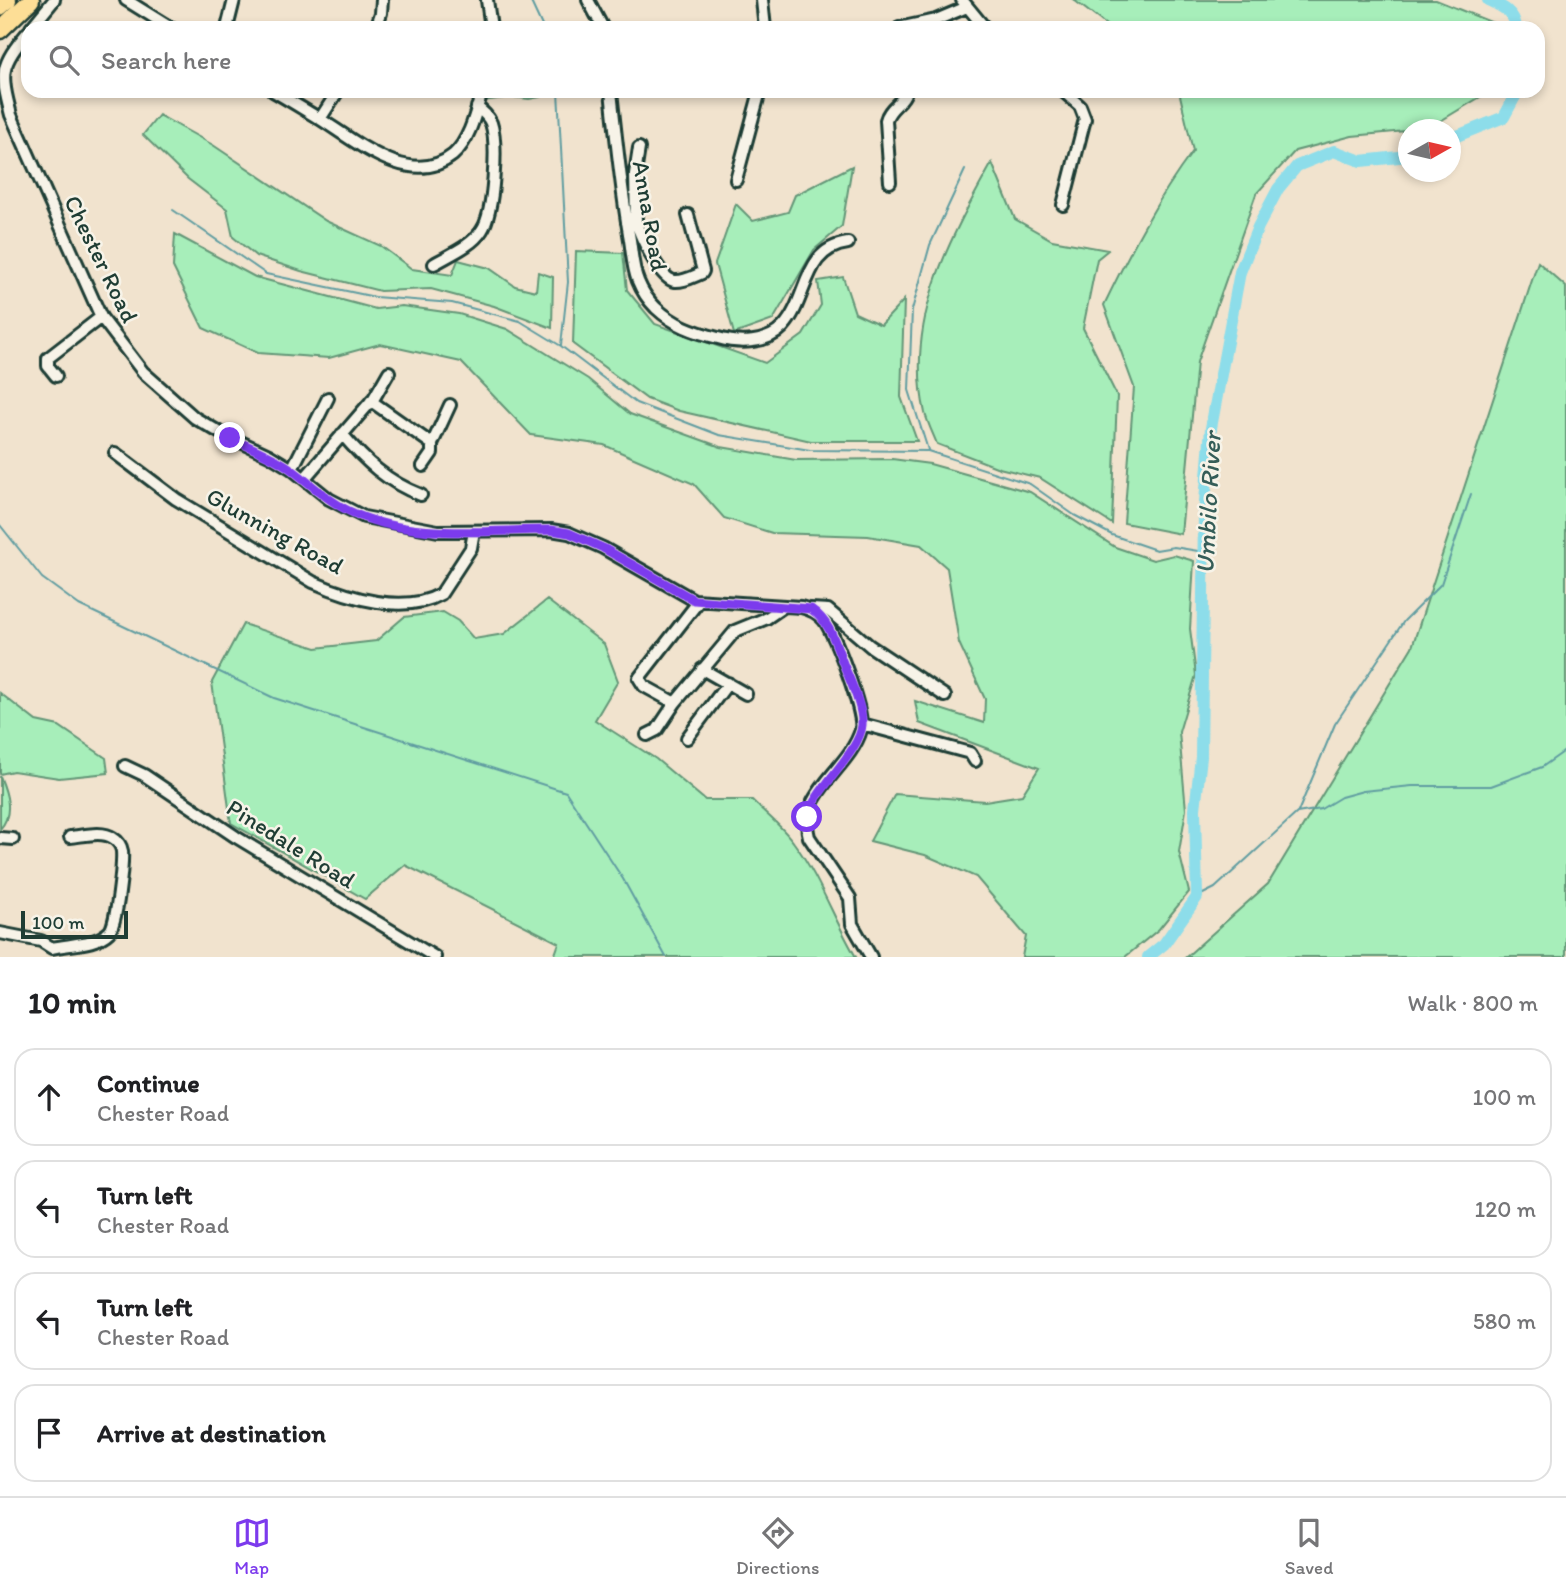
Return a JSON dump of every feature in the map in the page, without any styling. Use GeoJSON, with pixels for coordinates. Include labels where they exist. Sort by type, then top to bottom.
{"type":"FeatureCollection","features":[{"type":"Feature","properties":{"kind":"highway"},"geometry":{"type":"LineString","coordinates":[[0,7],[8,0]]}},
{"type":"Feature","properties":{"kind":"highway"},"geometry":{"type":"LineString","coordinates":[[0,30],[32,0]]}},
{"type":"Feature","properties":{"kind":"street","name":"Chester Road"},"geometry":{"type":"LineString","coordinates":[[36,21],[54,0]]}},
{"type":"Feature","properties":{"kind":"street"},"geometry":{"type":"LineString","coordinates":[[126,0],[160,21]]}},
{"type":"Feature","properties":{"kind":"street"},"geometry":{"type":"LineString","coordinates":[[229,21],[234,0]]}},
{"type":"Feature","properties":{"kind":"street"},"geometry":{"type":"LineString","coordinates":[[379,21],[382,0]]}},
{"type":"Feature","properties":{"kind":"street"},"geometry":{"type":"LineString","coordinates":[[487,0],[490,21]]}},
{"type":"Feature","properties":{"kind":"street"},"geometry":{"type":"LineString","coordinates":[[588,0],[599,21]]}},
{"type":"Feature","properties":{"kind":"street"},"geometry":{"type":"LineString","coordinates":[[762,0],[764,21]]}},
{"type":"Feature","properties":{"kind":"street"},"geometry":{"type":"LineString","coordinates":[[928,21],[945,17],[965,3],[979,21]]}},
{"type":"Feature","properties":{"kind":"street","name":"Chester Road"},"geometry":{"type":"LineString","coordinates":[[21,40],[2,68],[2,89],[101,317],[135,363],[188,412],[219,432],[269,455],[339,505],[364,517],[426,530],[551,530],[569,533],[603,548],[699,601],[828,610],[870,646],[945,696]]}},
{"type":"Feature","properties":{"kind":"street"},"geometry":{"type":"LineString","coordinates":[[285,98],[388,160],[417,166],[432,164],[452,155],[466,137],[480,98]]}},
{"type":"Feature","properties":{"kind":"street"},"geometry":{"type":"LineString","coordinates":[[320,119],[334,98]]}},
{"type":"Feature","properties":{"kind":"street","name":"Anna Road"},"geometry":{"type":"LineString","coordinates":[[612,98],[637,279],[657,308],[685,328],[725,340],[754,341],[770,336],[782,329],[794,313],[815,263],[833,246],[848,243]]}},
{"type":"Feature","properties":{"kind":"street"},"geometry":{"type":"LineString","coordinates":[[737,180],[758,98]]}},
{"type":"Feature","properties":{"kind":"street"},"geometry":{"type":"LineString","coordinates":[[890,182],[886,120],[889,111],[903,98]]}},
{"type":"Feature","properties":{"kind":"street"},"geometry":{"type":"LineString","coordinates":[[1063,205],[1085,119],[1080,106],[1071,98]]}},
{"type":"Feature","properties":{"kind":"street"},"geometry":{"type":"LineString","coordinates":[[434,264],[480,233],[489,212],[494,182],[493,133],[488,117],[477,107]]}},
{"type":"Feature","properties":{"kind":"street"},"geometry":{"type":"LineString","coordinates":[[639,148],[631,222],[662,273],[670,280],[678,281],[703,271],[688,215]]}},
{"type":"Feature","properties":{"kind":"street"},"geometry":{"type":"LineString","coordinates":[[56,376],[48,366],[48,358],[101,317]]}},
{"type":"Feature","properties":{"kind":"street"},"geometry":{"type":"LineString","coordinates":[[304,479],[371,401],[389,372]]}},
{"type":"Feature","properties":{"kind":"street"},"geometry":{"type":"LineString","coordinates":[[292,470],[328,398]]}},
{"type":"Feature","properties":{"kind":"street"},"geometry":{"type":"LineString","coordinates":[[371,401],[432,444]]}},
{"type":"Feature","properties":{"kind":"street"},"geometry":{"type":"LineString","coordinates":[[423,466],[432,453],[432,444],[450,405]]}},
{"type":"Feature","properties":{"kind":"street"},"geometry":{"type":"LineString","coordinates":[[342,434],[365,461],[388,480],[421,495]]}},
{"type":"Feature","properties":{"kind":"street","name":"Glunning Road"},"geometry":{"type":"LineString","coordinates":[[115,453],[176,499],[313,582],[380,602],[403,603],[441,594],[471,548],[474,531]]}},
{"type":"Feature","properties":{"kind":"street"},"geometry":{"type":"LineString","coordinates":[[675,703],[644,686],[639,678],[699,601]]}},
{"type":"Feature","properties":{"kind":"street"},"geometry":{"type":"LineString","coordinates":[[647,735],[657,730],[702,668],[735,631],[767,618],[783,607]]}},
{"type":"Feature","properties":{"kind":"street"},"geometry":{"type":"LineString","coordinates":[[811,609],[830,629],[862,724],[856,741],[817,797],[807,819],[809,837],[851,900],[852,924],[871,957]]}},
{"type":"Feature","properties":{"kind":"street"},"geometry":{"type":"LineString","coordinates":[[702,668],[746,694]]}},
{"type":"Feature","properties":{"kind":"street"},"geometry":{"type":"LineString","coordinates":[[687,738],[728,683]]}},
{"type":"Feature","properties":{"kind":"street"},"geometry":{"type":"LineString","coordinates":[[862,724],[970,753],[975,761]]}},
{"type":"Feature","properties":{"kind":"street","name":"Pinedale Road"},"geometry":{"type":"LineString","coordinates":[[125,766],[144,775],[236,837],[435,957]]}},
{"type":"Feature","properties":{"kind":"street"},"geometry":{"type":"LineString","coordinates":[[0,933],[41,941],[53,953],[109,933],[114,919],[122,855],[120,844],[105,834],[70,837]]}},
{"type":"Feature","properties":{"kind":"street"},"geometry":{"type":"LineString","coordinates":[[0,838],[13,839]]}},
{"type":"Feature","properties":{"kind":"green space"},"geometry":{"type":"Polygon","coordinates":[[[1074,0],[1436,0],[1488,21],[1101,21],[1074,0]]]}},
{"type":"Feature","properties":{"kind":"green space"},"geometry":{"type":"Polygon","coordinates":[[[483,98],[504,98],[482,101],[483,98]]]}},
{"type":"Feature","properties":{"kind":"green space"},"geometry":{"type":"Polygon","coordinates":[[[1181,98],[1478,98],[1444,119],[1398,119],[1398,132],[1352,136],[1295,151],[1256,194],[1197,362],[1181,534],[1124,523],[1134,387],[1104,305],[1168,188],[1193,151],[1181,98]]]}},
{"type":"Feature","properties":{"kind":"green space"},"geometry":{"type":"Polygon","coordinates":[[[159,115],[213,145],[326,221],[381,246],[412,269],[452,275],[458,260],[489,268],[515,286],[536,291],[538,272],[553,277],[552,328],[494,306],[431,289],[380,291],[301,271],[256,256],[233,237],[227,209],[188,179],[143,135],[159,115]]]}},
{"type":"Feature","properties":{"kind":"green space"},"geometry":{"type":"Polygon","coordinates":[[[992,163],[1015,219],[1052,240],[1108,250],[1097,259],[1083,328],[1117,396],[1112,524],[1040,478],[999,468],[937,444],[926,417],[920,379],[921,346],[934,283],[960,222],[992,163]]]}},
{"type":"Feature","properties":{"kind":"green space"},"geometry":{"type":"Polygon","coordinates":[[[852,166],[842,226],[814,250],[773,320],[734,334],[715,264],[736,204],[753,221],[788,212],[795,195],[852,166]]]}},
{"type":"Feature","properties":{"kind":"green space"},"geometry":{"type":"Polygon","coordinates":[[[175,234],[255,277],[376,309],[402,306],[459,314],[507,329],[588,379],[630,414],[721,447],[796,460],[892,459],[930,464],[1030,492],[1115,547],[1153,560],[1174,555],[1194,561],[1190,629],[1196,675],[1179,732],[1186,810],[1179,852],[1189,892],[1159,929],[1125,957],[1022,957],[1026,936],[976,877],[925,855],[870,841],[895,794],[985,801],[1022,795],[1039,768],[919,723],[915,701],[984,723],[985,699],[959,643],[947,568],[921,545],[868,536],[772,533],[724,518],[694,484],[604,445],[531,435],[461,362],[380,344],[329,358],[258,353],[203,328],[173,267],[175,234]]]}},
{"type":"Feature","properties":{"kind":"green space"},"geometry":{"type":"Polygon","coordinates":[[[576,251],[623,253],[627,290],[655,324],[765,363],[803,335],[821,305],[818,281],[843,277],[855,313],[881,325],[904,300],[901,397],[917,441],[811,441],[679,411],[647,399],[573,344],[576,251]]]}},
{"type":"Feature","properties":{"kind":"green space"},"geometry":{"type":"Polygon","coordinates":[[[1538,262],[1566,287],[1566,957],[1186,957],[1268,884],[1412,647],[1538,262]]]}},
{"type":"Feature","properties":{"kind":"green space"},"geometry":{"type":"Polygon","coordinates":[[[547,600],[604,644],[618,681],[595,720],[656,759],[705,800],[752,800],[785,832],[803,856],[856,957],[554,957],[559,943],[405,865],[365,899],[231,823],[212,682],[243,624],[316,648],[376,641],[404,617],[443,612],[458,621],[474,639],[504,634],[547,600]]]}},
{"type":"Feature","properties":{"kind":"green space"},"geometry":{"type":"Polygon","coordinates":[[[0,693],[36,721],[59,726],[106,758],[108,773],[59,778],[13,771],[0,774],[0,693]]]}},
{"type":"Feature","properties":{"kind":"green space"},"geometry":{"type":"Polygon","coordinates":[[[0,776],[7,796],[8,810],[0,829],[0,776]]]}},
{"type":"Feature","properties":{"kind":"waterway"},"geometry":{"type":"LineString","coordinates":[[530,0],[540,21]]}},
{"type":"Feature","properties":{"kind":"waterway","name":"Umbilo River"},"geometry":{"type":"LineString","coordinates":[[1488,0],[1502,7],[1514,21]]}},
{"type":"Feature","properties":{"kind":"waterway"},"geometry":{"type":"LineString","coordinates":[[558,98],[568,282],[561,345]]}},
{"type":"Feature","properties":{"kind":"waterway","name":"Umbilo River"},"geometry":{"type":"LineString","coordinates":[[1461,134],[1504,117],[1514,98]]}},
{"type":"Feature","properties":{"kind":"waterway","name":"Umbilo River"},"geometry":{"type":"LineString","coordinates":[[1148,957],[1164,944],[1197,897],[1195,809],[1201,757],[1204,514],[1211,428],[1240,272],[1258,227],[1278,189],[1297,166],[1334,151],[1361,161],[1398,157]]}},
{"type":"Feature","properties":{"kind":"waterway"},"geometry":{"type":"LineString","coordinates":[[928,450],[909,390],[912,310],[930,245],[965,170]]}},
{"type":"Feature","properties":{"kind":"waterway"},"geometry":{"type":"LineString","coordinates":[[173,210],[266,274],[375,297],[452,303],[520,321],[561,346],[636,403],[719,435],[810,450],[928,451],[1030,484],[1074,515],[1112,535],[1156,550],[1174,547],[1204,552]]}},
{"type":"Feature","properties":{"kind":"waterway"},"geometry":{"type":"LineString","coordinates":[[1298,812],[1335,724],[1404,621],[1441,584],[1471,494]]}},
{"type":"Feature","properties":{"kind":"waterway"},"geometry":{"type":"LineString","coordinates":[[0,525],[42,578],[79,605],[274,698],[566,792],[623,879],[666,957]]}},
{"type":"Feature","properties":{"kind":"waterway"},"geometry":{"type":"LineString","coordinates":[[1197,897],[1215,888],[1297,813],[1321,809],[1341,797],[1363,791],[1412,786],[1491,786],[1542,767],[1566,750]]}},
{"type":"Feature","properties":{"kind":"route"},"geometry":{"type":"LineString","coordinates":[[230,438],[269,455],[329,499],[364,517],[439,531],[551,530],[569,533],[603,548],[694,600],[811,609],[830,629],[862,724],[856,741],[817,797],[807,817]]}}]}
